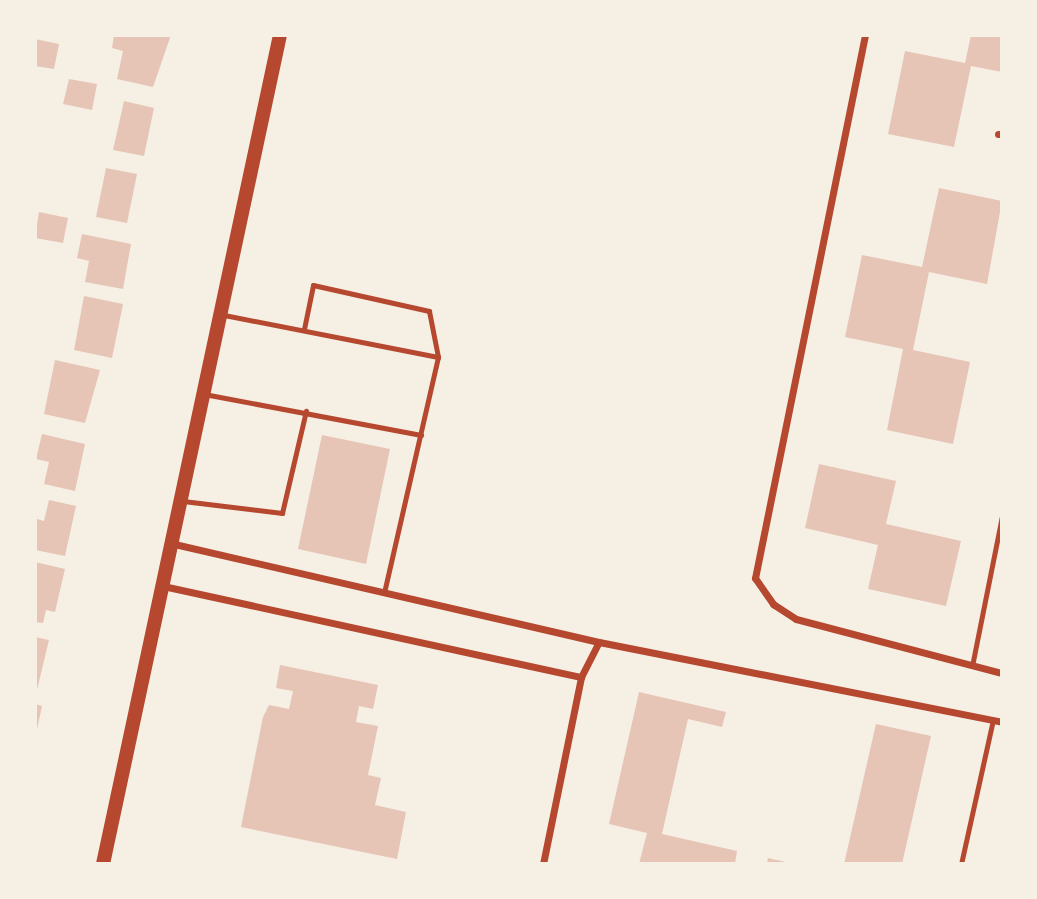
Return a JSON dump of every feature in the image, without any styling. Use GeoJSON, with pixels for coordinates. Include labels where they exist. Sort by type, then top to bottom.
{"type":"FeatureCollection","features":[{"type":"Feature","properties":{"kind":"main road"},"geometry":{"type":"LineString","coordinates":[[103,864],[170,543],[224,315],[280,35]]}},
{"type":"Feature","properties":{"kind":"street"},"geometry":{"type":"LineString","coordinates":[[865,35],[755,578],[774,604],[796,619],[1002,673]]}},
{"type":"Feature","properties":{"kind":"street"},"geometry":{"type":"LineString","coordinates":[[170,543],[599,642],[1002,722]]}},
{"type":"Feature","properties":{"kind":"street"},"geometry":{"type":"LineString","coordinates":[[162,585],[581,677]]}},
{"type":"Feature","properties":{"kind":"street"},"geometry":{"type":"LineString","coordinates":[[543,864],[581,677],[588,657],[599,642]]}},
{"type":"Feature","properties":{"kind":"lane"},"geometry":{"type":"LineString","coordinates":[[304,328],[313,285],[429,311],[438,357],[384,593]]}},
{"type":"Feature","properties":{"kind":"lane"},"geometry":{"type":"LineString","coordinates":[[224,315],[304,328],[438,357]]}},
{"type":"Feature","properties":{"kind":"lane"},"geometry":{"type":"LineString","coordinates":[[204,394],[306,411],[421,435]]}},
{"type":"Feature","properties":{"kind":"lane"},"geometry":{"type":"LineString","coordinates":[[180,500],[282,513],[306,411]]}},
{"type":"Feature","properties":{"kind":"lane"},"geometry":{"type":"LineString","coordinates":[[972,666],[1002,516]]}},
{"type":"Feature","properties":{"kind":"lane"},"geometry":{"type":"LineString","coordinates":[[961,864],[993,720]]}},
{"type":"Feature","properties":{"kind":"building"},"geometry":{"type":"Polygon","coordinates":[[[114,35],[171,35],[153,87],[117,79],[123,51],[112,48],[114,35]]]}},
{"type":"Feature","properties":{"kind":"building"},"geometry":{"type":"Polygon","coordinates":[[[971,35],[1002,35],[1002,72],[971,66],[954,147],[888,134],[905,51],[965,63],[971,35]]]}},
{"type":"Feature","properties":{"kind":"building"},"geometry":{"type":"Polygon","coordinates":[[[35,39],[59,44],[54,69],[35,66],[35,39]]]}},
{"type":"Feature","properties":{"kind":"building"},"geometry":{"type":"Polygon","coordinates":[[[69,79],[97,84],[92,110],[63,104],[69,79]]]}},
{"type":"Feature","properties":{"kind":"building"},"geometry":{"type":"Polygon","coordinates":[[[124,101],[154,108],[144,156],[113,150],[124,101]]]}},
{"type":"Feature","properties":{"kind":"building"},"geometry":{"type":"Polygon","coordinates":[[[106,168],[137,174],[127,223],[96,217],[106,168]]]}},
{"type":"Feature","properties":{"kind":"building"},"geometry":{"type":"Polygon","coordinates":[[[939,188],[1002,201],[987,284],[929,272],[913,350],[970,362],[953,444],[887,430],[903,349],[845,337],[862,255],[922,267],[939,188]]]}},
{"type":"Feature","properties":{"kind":"building"},"geometry":{"type":"Polygon","coordinates":[[[39,212],[68,218],[63,243],[35,238],[39,212]]]}},
{"type":"Feature","properties":{"kind":"building"},"geometry":{"type":"Polygon","coordinates":[[[82,234],[131,244],[123,289],[85,282],[89,261],[77,258],[82,234]]]}},
{"type":"Feature","properties":{"kind":"building"},"geometry":{"type":"Polygon","coordinates":[[[84,296],[123,304],[112,358],[74,350],[84,296]]]}},
{"type":"Feature","properties":{"kind":"building"},"geometry":{"type":"Polygon","coordinates":[[[55,360],[100,370],[85,423],[44,414],[55,360]]]}},
{"type":"Feature","properties":{"kind":"building"},"geometry":{"type":"Polygon","coordinates":[[[42,434],[85,444],[75,491],[44,484],[49,462],[36,459],[42,434]]]}},
{"type":"Feature","properties":{"kind":"building"},"geometry":{"type":"Polygon","coordinates":[[[322,435],[390,449],[366,564],[298,549],[322,435]]]}},
{"type":"Feature","properties":{"kind":"building"},"geometry":{"type":"Polygon","coordinates":[[[819,464],[896,481],[886,524],[961,541],[946,606],[868,589],[878,545],[805,528],[819,464]]]}},
{"type":"Feature","properties":{"kind":"building"},"geometry":{"type":"Polygon","coordinates":[[[49,500],[76,506],[65,556],[35,550],[37,519],[44,521],[49,500]]]}},
{"type":"Feature","properties":{"kind":"building"},"geometry":{"type":"Polygon","coordinates":[[[35,562],[65,569],[55,612],[46,610],[43,623],[35,622],[35,562]]]}},
{"type":"Feature","properties":{"kind":"building"},"geometry":{"type":"Polygon","coordinates":[[[35,637],[49,640],[37,690],[35,689],[35,637]]]}},
{"type":"Feature","properties":{"kind":"building"},"geometry":{"type":"Polygon","coordinates":[[[280,665],[378,685],[373,709],[359,706],[356,722],[378,726],[368,775],[381,778],[375,805],[406,812],[397,859],[241,827],[263,717],[269,705],[289,709],[293,691],[276,688],[280,665]]]}},
{"type":"Feature","properties":{"kind":"building"},"geometry":{"type":"Polygon","coordinates":[[[639,692],[726,712],[722,727],[688,719],[662,834],[737,851],[735,864],[639,864],[647,833],[609,824],[639,692]]]}},
{"type":"Feature","properties":{"kind":"building"},"geometry":{"type":"Polygon","coordinates":[[[35,704],[42,706],[36,734],[35,734],[35,704]]]}},
{"type":"Feature","properties":{"kind":"building"},"geometry":{"type":"Polygon","coordinates":[[[876,724],[931,736],[902,864],[844,864],[876,724]]]}},
{"type":"Feature","properties":{"kind":"building"},"geometry":{"type":"Polygon","coordinates":[[[768,858],[790,863],[767,864],[768,858]]]}}]}
